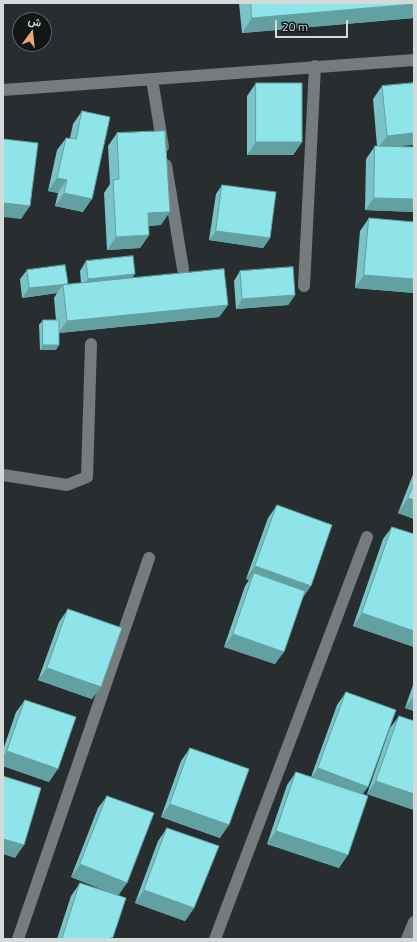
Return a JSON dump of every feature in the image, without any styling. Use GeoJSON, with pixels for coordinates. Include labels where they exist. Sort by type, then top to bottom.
{"type":"FeatureCollection","features":[{"type":"Feature","properties":{"kind":"street"},"geometry":{"type":"LineString","coordinates":[[3,90],[315,66],[414,60]]}},
{"type":"Feature","properties":{"kind":"street"},"geometry":{"type":"LineString","coordinates":[[304,286],[315,66]]}},
{"type":"Feature","properties":{"kind":"street"},"geometry":{"type":"LineString","coordinates":[[152,79],[183,269]]}},
{"type":"Feature","properties":{"kind":"street"},"geometry":{"type":"LineString","coordinates":[[3,475],[67,485],[87,478],[91,344]]}},
{"type":"Feature","properties":{"kind":"street"},"geometry":{"type":"LineString","coordinates":[[215,939],[367,538]]}},
{"type":"Feature","properties":{"kind":"street"},"geometry":{"type":"LineString","coordinates":[[18,939],[149,558]]}},
{"type":"Feature","properties":{"kind":"street"},"geometry":{"type":"LineString","coordinates":[[407,939],[414,922]]}},
{"type":"Feature","properties":{"kind":"building"},"geometry":{"type":"Polygon","coordinates":[[[251,3],[414,3],[414,4],[252,18],[251,3]]]}},
{"type":"Feature","properties":{"kind":"building"},"geometry":{"type":"Polygon","coordinates":[[[256,83],[302,83],[302,142],[256,142],[256,83]]]}},
{"type":"Feature","properties":{"kind":"building"},"geometry":{"type":"Polygon","coordinates":[[[414,83],[414,133],[387,136],[382,86],[414,83]]]}},
{"type":"Feature","properties":{"kind":"building"},"geometry":{"type":"Polygon","coordinates":[[[82,111],[110,117],[92,199],[64,193],[67,180],[57,178],[66,138],[76,139],[82,111]]]}},
{"type":"Feature","properties":{"kind":"building"},"geometry":{"type":"Polygon","coordinates":[[[165,131],[170,212],[148,213],[149,235],[116,237],[113,180],[119,179],[117,133],[165,131]]]}},
{"type":"Feature","properties":{"kind":"building"},"geometry":{"type":"Polygon","coordinates":[[[3,139],[38,143],[30,206],[3,203],[3,139]]]}},
{"type":"Feature","properties":{"kind":"building"},"geometry":{"type":"Polygon","coordinates":[[[375,146],[414,147],[414,199],[374,198],[375,146]]]}},
{"type":"Feature","properties":{"kind":"building"},"geometry":{"type":"Polygon","coordinates":[[[222,185],[276,192],[270,238],[216,231],[222,185]]]}},
{"type":"Feature","properties":{"kind":"building"},"geometry":{"type":"Polygon","coordinates":[[[369,218],[414,222],[414,279],[364,275],[369,218]]]}},
{"type":"Feature","properties":{"kind":"building"},"geometry":{"type":"Polygon","coordinates":[[[133,256],[135,274],[88,279],[86,261],[133,256]]]}},
{"type":"Feature","properties":{"kind":"building"},"geometry":{"type":"Polygon","coordinates":[[[65,265],[68,284],[29,288],[27,270],[65,265]]]}},
{"type":"Feature","properties":{"kind":"building"},"geometry":{"type":"Polygon","coordinates":[[[293,267],[295,295],[242,299],[240,271],[293,267]]]}},
{"type":"Feature","properties":{"kind":"building"},"geometry":{"type":"Polygon","coordinates":[[[224,269],[228,305],[67,321],[63,285],[224,269]]]}},
{"type":"Feature","properties":{"kind":"building"},"geometry":{"type":"Polygon","coordinates":[[[43,320],[59,320],[59,345],[43,345],[43,320]]]}},
{"type":"Feature","properties":{"kind":"building"},"geometry":{"type":"Polygon","coordinates":[[[414,484],[414,500],[408,498],[414,484]]]}},
{"type":"Feature","properties":{"kind":"building"},"geometry":{"type":"Polygon","coordinates":[[[277,505],[332,525],[311,586],[255,566],[277,505]]]}},
{"type":"Feature","properties":{"kind":"building"},"geometry":{"type":"Polygon","coordinates":[[[392,527],[414,534],[414,631],[362,613],[392,527]]]}},
{"type":"Feature","properties":{"kind":"building"},"geometry":{"type":"Polygon","coordinates":[[[254,573],[305,591],[284,652],[233,634],[254,573]]]}},
{"type":"Feature","properties":{"kind":"building"},"geometry":{"type":"Polygon","coordinates":[[[68,609],[122,628],[101,687],[47,668],[68,609]]]}},
{"type":"Feature","properties":{"kind":"building"},"geometry":{"type":"Polygon","coordinates":[[[346,692],[396,710],[368,787],[318,768],[346,692]]]}},
{"type":"Feature","properties":{"kind":"building"},"geometry":{"type":"Polygon","coordinates":[[[25,700],[76,717],[58,769],[7,751],[25,700]]]}},
{"type":"Feature","properties":{"kind":"building"},"geometry":{"type":"Polygon","coordinates":[[[399,716],[414,721],[414,794],[376,781],[399,716]]]}},
{"type":"Feature","properties":{"kind":"building"},"geometry":{"type":"Polygon","coordinates":[[[190,748],[249,769],[229,825],[170,804],[190,748]]]}},
{"type":"Feature","properties":{"kind":"building"},"geometry":{"type":"Polygon","coordinates":[[[296,772],[368,796],[348,855],[276,831],[296,772]]]}},
{"type":"Feature","properties":{"kind":"building"},"geometry":{"type":"Polygon","coordinates":[[[3,776],[41,788],[24,845],[3,839],[3,776]]]}},
{"type":"Feature","properties":{"kind":"building"},"geometry":{"type":"Polygon","coordinates":[[[107,796],[154,813],[127,883],[80,864],[107,796]]]}},
{"type":"Feature","properties":{"kind":"building"},"geometry":{"type":"Polygon","coordinates":[[[167,828],[219,846],[194,908],[144,890],[167,828]]]}},
{"type":"Feature","properties":{"kind":"building"},"geometry":{"type":"Polygon","coordinates":[[[80,883],[126,898],[113,937],[108,939],[62,939],[80,883]]]}}]}
